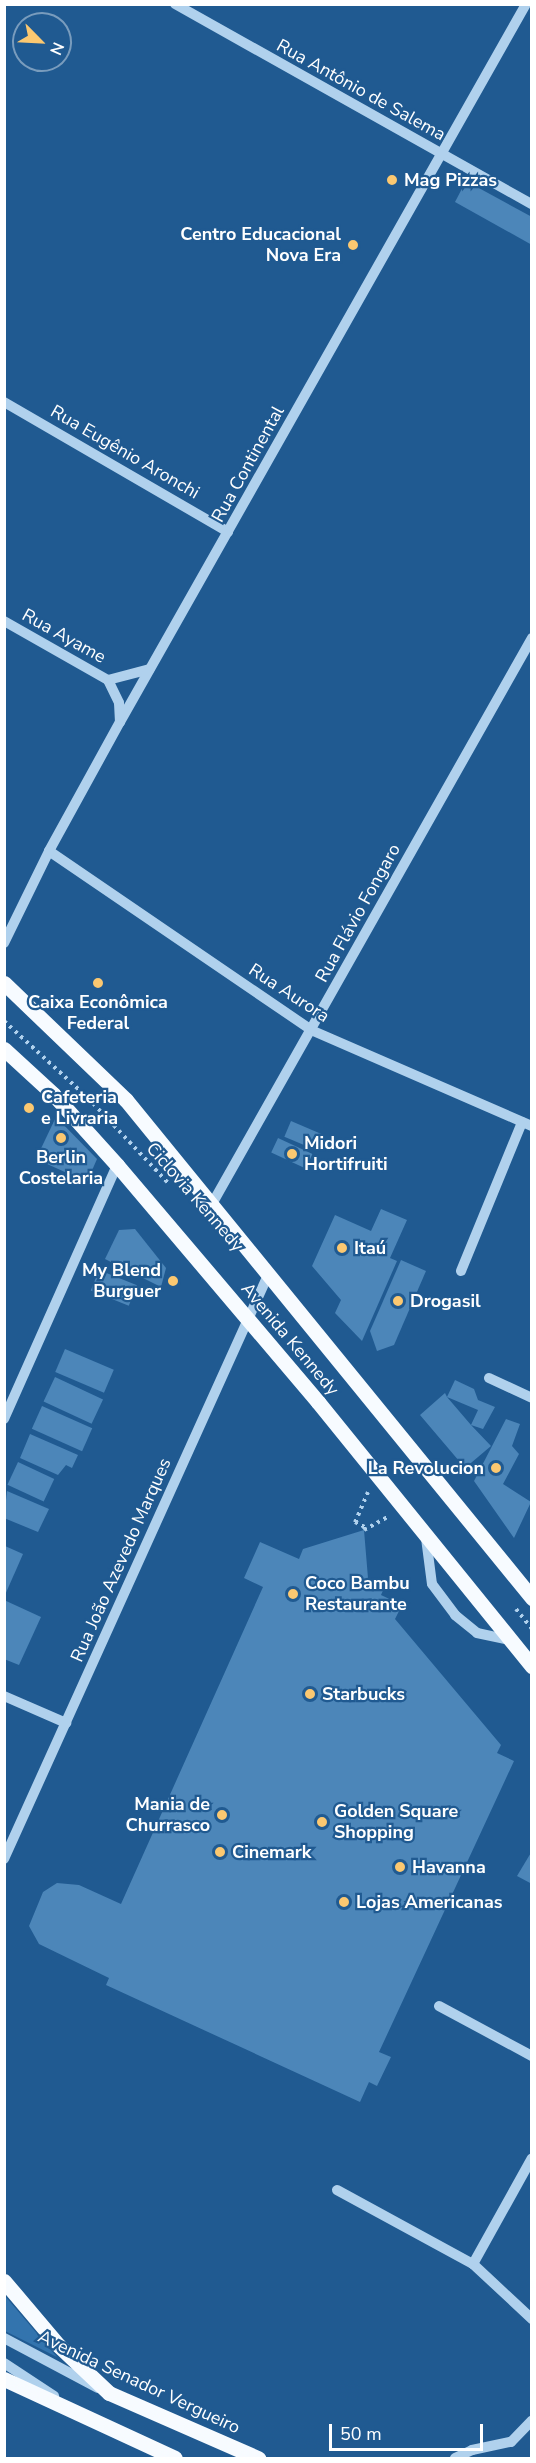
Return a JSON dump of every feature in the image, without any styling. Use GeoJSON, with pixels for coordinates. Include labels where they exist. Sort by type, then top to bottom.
{"type":"FeatureCollection","features":[{"type":"Feature","properties":{"kind":"main road","name":"Avenida Kennedy"},"geometry":{"type":"LineString","coordinates":[[4,983],[103,1075],[212,1204],[531,1598]]}},
{"type":"Feature","properties":{"kind":"main road","name":"Avenida Kennedy"},"geometry":{"type":"LineString","coordinates":[[4,1049],[53,1095],[117,1165],[248,1319],[531,1666]]}},
{"type":"Feature","properties":{"kind":"main road"},"geometry":{"type":"LineString","coordinates":[[4,2281],[58,2345],[109,2393]]}},
{"type":"Feature","properties":{"kind":"main road"},"geometry":{"type":"LineString","coordinates":[[4,2379],[175,2458]]}},
{"type":"Feature","properties":{"kind":"main road","name":"Avenida Senador Vergueiro"},"geometry":{"type":"LineString","coordinates":[[109,2393],[188,2431],[258,2458]]}},
{"type":"Feature","properties":{"kind":"street","name":"Rua Antônio de Salema"},"geometry":{"type":"LineString","coordinates":[[175,4],[531,204]]}},
{"type":"Feature","properties":{"kind":"street","name":"Rua Continental"},"geometry":{"type":"LineString","coordinates":[[4,943],[49,851],[120,722],[526,4]]}},
{"type":"Feature","properties":{"kind":"street","name":"Rua Eugênio Aronchi"},"geometry":{"type":"LineString","coordinates":[[4,402],[228,532]]}},
{"type":"Feature","properties":{"kind":"street","name":"Rua Ayame"},"geometry":{"type":"LineString","coordinates":[[4,621],[108,680],[118,703],[120,722]]}},
{"type":"Feature","properties":{"kind":"street","name":"Rua Flávio Fongaro"},"geometry":{"type":"LineString","coordinates":[[212,1204],[531,638]]}},
{"type":"Feature","properties":{"kind":"street","name":"Rua Ayame"},"geometry":{"type":"LineString","coordinates":[[108,680],[150,669]]}},
{"type":"Feature","properties":{"kind":"street","name":"Rua Aurora"},"geometry":{"type":"LineString","coordinates":[[49,851],[311,1030],[527,1124]]}},
{"type":"Feature","properties":{"kind":"street"},"geometry":{"type":"LineString","coordinates":[[460,1270],[527,1124]]}},
{"type":"Feature","properties":{"kind":"street"},"geometry":{"type":"LineString","coordinates":[[4,1419],[117,1165]]}},
{"type":"Feature","properties":{"kind":"street","name":"Rua João Azevedo Marques"},"geometry":{"type":"LineString","coordinates":[[4,1858],[268,1275]]}},
{"type":"Feature","properties":{"kind":"street"},"geometry":{"type":"LineString","coordinates":[[489,1378],[531,1398]]}},
{"type":"Feature","properties":{"kind":"street"},"geometry":{"type":"LineString","coordinates":[[426,1538],[432,1584],[455,1616],[477,1633],[510,1640]]}},
{"type":"Feature","properties":{"kind":"street"},"geometry":{"type":"LineString","coordinates":[[4,1696],[66,1723]]}},
{"type":"Feature","properties":{"kind":"street"},"geometry":{"type":"LineString","coordinates":[[439,2006],[531,2056]]}},
{"type":"Feature","properties":{"kind":"street"},"geometry":{"type":"LineString","coordinates":[[473,2264],[531,2158]]}},
{"type":"Feature","properties":{"kind":"street"},"geometry":{"type":"LineString","coordinates":[[337,2190],[473,2264],[531,2319]]}},
{"type":"Feature","properties":{"kind":"street","name":"Avenida Senador Vergueiro"},"geometry":{"type":"LineString","coordinates":[[4,2338],[109,2393]]}},
{"type":"Feature","properties":{"kind":"street"},"geometry":{"type":"LineString","coordinates":[[4,2363],[92,2421]]}},
{"type":"Feature","properties":{"kind":"street"},"geometry":{"type":"LineString","coordinates":[[455,2458],[472,2450],[511,2442],[531,2420]]}},
{"type":"Feature","properties":{"kind":"path","name":"Ciclovia Kennedy"},"geometry":{"type":"LineString","coordinates":[[4,1020],[88,1098],[172,1188]]}},
{"type":"Feature","properties":{"kind":"path"},"geometry":{"type":"LineString","coordinates":[[369,1488],[355,1522],[365,1527],[364,1530],[392,1514]]}},
{"type":"Feature","properties":{"kind":"path"},"geometry":{"type":"LineString","coordinates":[[512,1604],[531,1629]]}},
{"type":"Feature","properties":{"kind":"shaded area"},"geometry":{"type":"Polygon","coordinates":[[[5,2296],[57,2357],[5,2331],[5,2296]]]}},
{"type":"Feature","properties":{"kind":"building"},"geometry":{"type":"Polygon","coordinates":[[[466,181],[532,217],[532,245],[455,202],[466,181]]]}},
{"type":"Feature","properties":{"kind":"building","name":"Berlin Costelaria"},"geometry":{"type":"Polygon","coordinates":[[[56,1117],[97,1159],[87,1182],[36,1159],[56,1117]]]}},
{"type":"Feature","properties":{"kind":"building"},"geometry":{"type":"Polygon","coordinates":[[[291,1121],[321,1134],[315,1150],[284,1137],[291,1121]]]}},
{"type":"Feature","properties":{"kind":"building","name":"Midori Hortifruiti"},"geometry":{"type":"Polygon","coordinates":[[[278,1138],[312,1154],[306,1169],[271,1153],[278,1138]]]}},
{"type":"Feature","properties":{"kind":"building"},"geometry":{"type":"Polygon","coordinates":[[[381,1209],[407,1220],[390,1258],[397,1261],[362,1341],[335,1313],[341,1300],[312,1266],[335,1215],[371,1231],[381,1209]]]}},
{"type":"Feature","properties":{"kind":"building"},"geometry":{"type":"Polygon","coordinates":[[[135,1229],[166,1268],[161,1287],[105,1259],[119,1230],[135,1229]]]}},
{"type":"Feature","properties":{"kind":"building","name":"Drogasil"},"geometry":{"type":"Polygon","coordinates":[[[401,1260],[426,1271],[394,1345],[377,1351],[370,1331],[401,1260]]]}},
{"type":"Feature","properties":{"kind":"building"},"geometry":{"type":"Polygon","coordinates":[[[99,1270],[137,1285],[129,1306],[91,1290],[99,1270]]]}},
{"type":"Feature","properties":{"kind":"building"},"geometry":{"type":"Polygon","coordinates":[[[65,1349],[114,1370],[104,1393],[55,1372],[65,1349]]]}},
{"type":"Feature","properties":{"kind":"building"},"geometry":{"type":"Polygon","coordinates":[[[55,1377],[103,1399],[92,1424],[44,1401],[55,1377]]]}},
{"type":"Feature","properties":{"kind":"building"},"geometry":{"type":"Polygon","coordinates":[[[455,1380],[474,1389],[478,1400],[495,1407],[483,1429],[471,1425],[478,1410],[447,1397],[455,1380]]]}},
{"type":"Feature","properties":{"kind":"building"},"geometry":{"type":"Polygon","coordinates":[[[445,1393],[491,1446],[465,1468],[420,1415],[445,1393]]]}},
{"type":"Feature","properties":{"kind":"building"},"geometry":{"type":"Polygon","coordinates":[[[42,1406],[92,1428],[82,1451],[32,1429],[42,1406]]]}},
{"type":"Feature","properties":{"kind":"building","name":"La Revolucion"},"geometry":{"type":"Polygon","coordinates":[[[506,1419],[520,1424],[512,1446],[519,1454],[503,1484],[531,1502],[514,1538],[474,1481],[506,1419]]]}},
{"type":"Feature","properties":{"kind":"building"},"geometry":{"type":"Polygon","coordinates":[[[30,1434],[78,1455],[72,1468],[66,1465],[58,1475],[20,1458],[30,1434]]]}},
{"type":"Feature","properties":{"kind":"building"},"geometry":{"type":"Polygon","coordinates":[[[18,1462],[54,1479],[44,1502],[7,1485],[18,1462]]]}},
{"type":"Feature","properties":{"kind":"building"},"geometry":{"type":"Polygon","coordinates":[[[7,1491],[49,1509],[38,1532],[4,1518],[7,1491]]]}},
{"type":"Feature","properties":{"kind":"building","name":"Golden Square Shopping"},"geometry":{"type":"Polygon","coordinates":[[[364,1530],[368,1578],[385,1586],[381,1595],[402,1605],[395,1619],[501,1745],[497,1753],[514,1761],[379,2052],[391,2057],[377,2086],[369,2082],[360,2102],[106,1985],[109,1978],[39,1944],[29,1926],[43,1892],[57,1883],[79,1885],[121,1904],[263,1587],[244,1578],[260,1542],[299,1559],[303,1549],[364,1530]]]}},
{"type":"Feature","properties":{"kind":"building"},"geometry":{"type":"Polygon","coordinates":[[[5,1546],[23,1554],[5,1595],[5,1546]]]}},
{"type":"Feature","properties":{"kind":"building"},"geometry":{"type":"Polygon","coordinates":[[[4,1600],[41,1617],[19,1665],[4,1659],[4,1600]]]}},
{"type":"Feature","properties":{"kind":"building"},"geometry":{"type":"Polygon","coordinates":[[[532,1851],[532,1884],[517,1876],[532,1851]]]}},
{"type":"Feature","properties":{"kind":"place","name":"Mag Pizzas"},"geometry":{"type":"Point","coordinates":[392,180]}},
{"type":"Feature","properties":{"kind":"place","name":"Centro Educacional Nova Era"},"geometry":{"type":"Point","coordinates":[353,245]}},
{"type":"Feature","properties":{"kind":"place","name":"Caixa Econômica Federal"},"geometry":{"type":"Point","coordinates":[98,983]}},
{"type":"Feature","properties":{"kind":"place","name":"Cafeteria e Livraria"},"geometry":{"type":"Point","coordinates":[29,1108]}},
{"type":"Feature","properties":{"kind":"place","name":"Berlin Costelaria"},"geometry":{"type":"Point","coordinates":[61,1138]}},
{"type":"Feature","properties":{"kind":"place","name":"Midori Hortifruiti"},"geometry":{"type":"Point","coordinates":[292,1154]}},
{"type":"Feature","properties":{"kind":"place","name":"Itaú"},"geometry":{"type":"Point","coordinates":[342,1248]}},
{"type":"Feature","properties":{"kind":"place","name":"My Blend Burguer"},"geometry":{"type":"Point","coordinates":[173,1281]}},
{"type":"Feature","properties":{"kind":"place","name":"Drogasil"},"geometry":{"type":"Point","coordinates":[398,1301]}},
{"type":"Feature","properties":{"kind":"place","name":"La Revolucion"},"geometry":{"type":"Point","coordinates":[496,1468]}},
{"type":"Feature","properties":{"kind":"place","name":"Coco Bambu Restaurante"},"geometry":{"type":"Point","coordinates":[293,1594]}},
{"type":"Feature","properties":{"kind":"place","name":"Starbucks"},"geometry":{"type":"Point","coordinates":[310,1694]}},
{"type":"Feature","properties":{"kind":"place","name":"Mania de Churrasco"},"geometry":{"type":"Point","coordinates":[222,1815]}},
{"type":"Feature","properties":{"kind":"place","name":"Golden Square Shopping"},"geometry":{"type":"Point","coordinates":[322,1822]}},
{"type":"Feature","properties":{"kind":"place","name":"Cinemark"},"geometry":{"type":"Point","coordinates":[220,1852]}},
{"type":"Feature","properties":{"kind":"place","name":"Havanna"},"geometry":{"type":"Point","coordinates":[400,1867]}},
{"type":"Feature","properties":{"kind":"place","name":"Lojas Americanas"},"geometry":{"type":"Point","coordinates":[344,1902]}}]}
